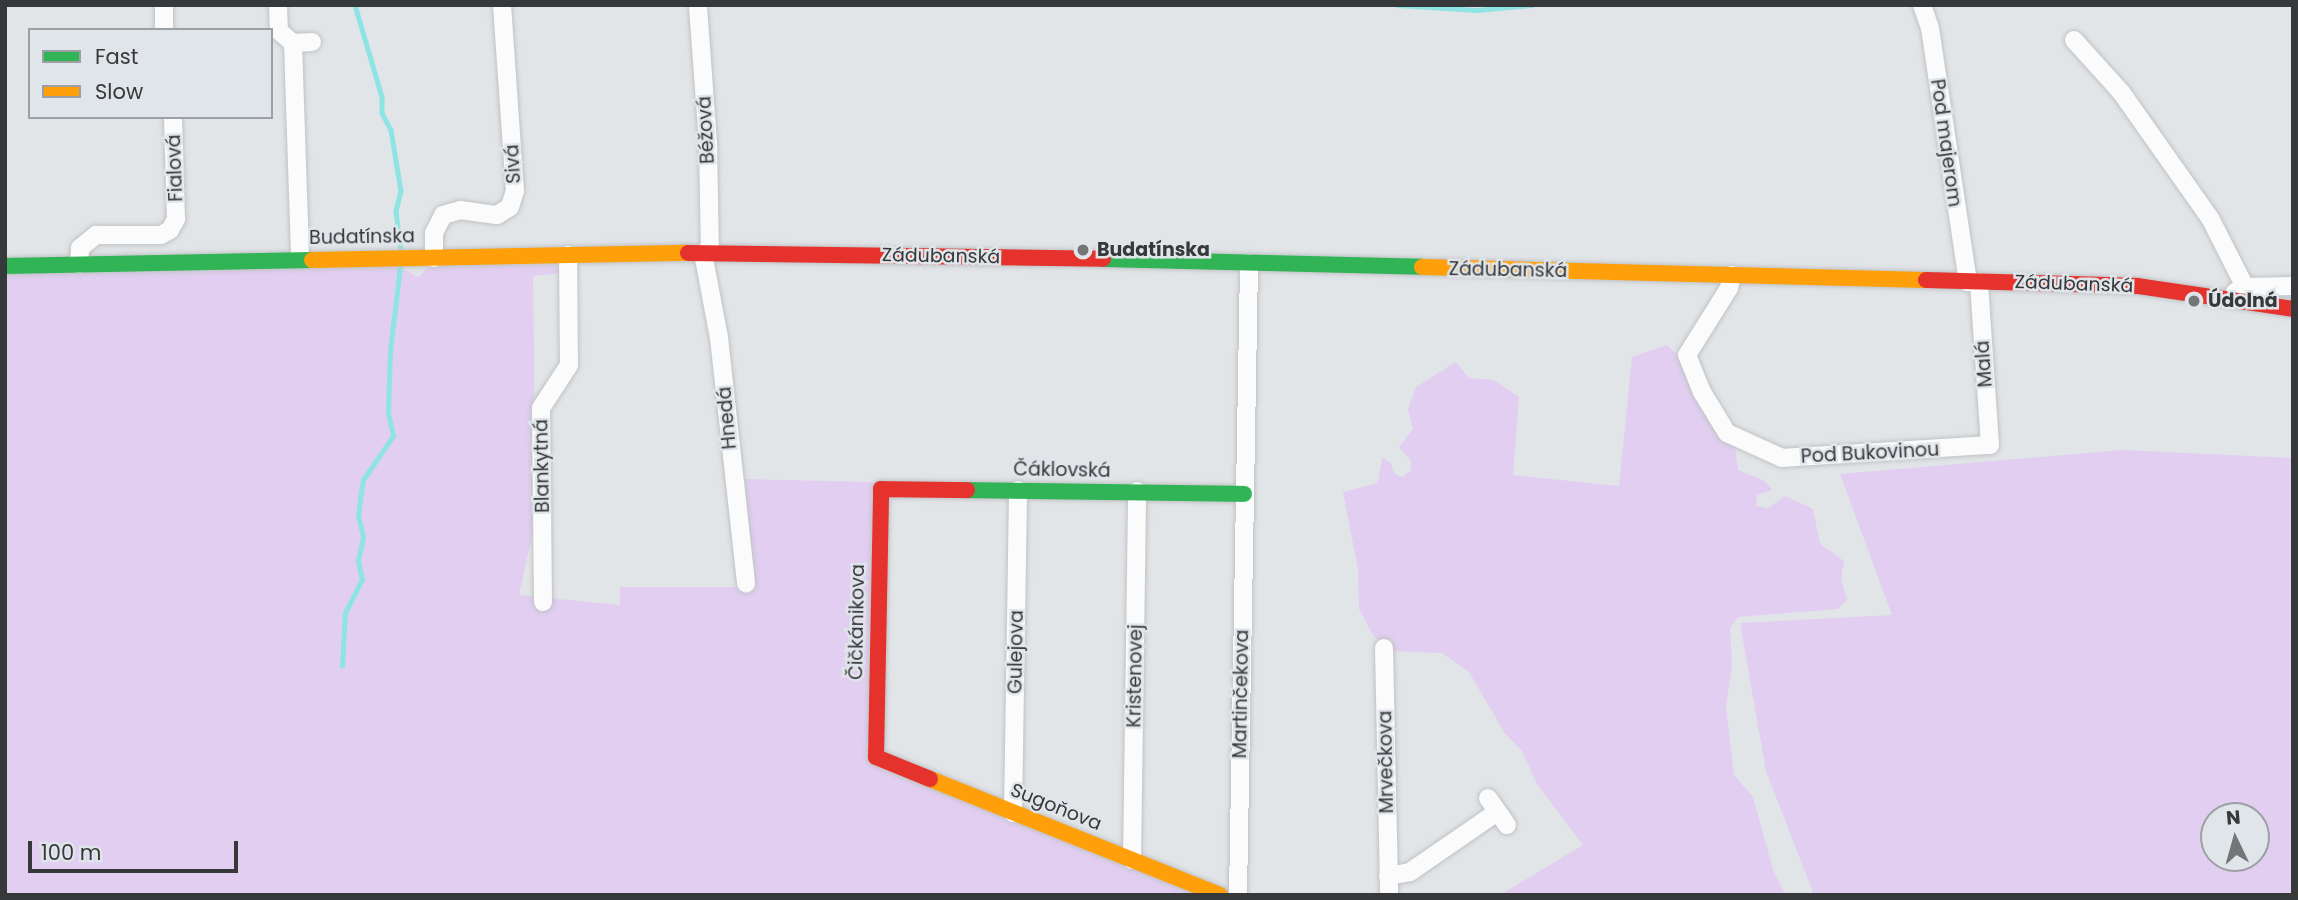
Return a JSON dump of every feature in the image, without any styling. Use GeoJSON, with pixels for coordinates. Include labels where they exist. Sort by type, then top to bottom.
{"type":"FeatureCollection","features":[{"type":"Feature","properties":{"kind":"street"},"geometry":{"type":"LineString","coordinates":[[164,5],[164,28]]}},
{"type":"Feature","properties":{"kind":"street"},"geometry":{"type":"LineString","coordinates":[[278,5],[279,31],[293,43],[312,42]]}},
{"type":"Feature","properties":{"kind":"street","name":"Sivá"},"geometry":{"type":"LineString","coordinates":[[434,258],[434,233],[443,215],[460,211],[497,215],[510,207],[515,191],[502,5]]}},
{"type":"Feature","properties":{"kind":"street","name":"Pod majerom"},"geometry":{"type":"LineString","coordinates":[[1922,5],[1930,29],[1973,282]]}},
{"type":"Feature","properties":{"kind":"street","name":"Béžová"},"geometry":{"type":"LineString","coordinates":[[698,7],[708,142],[711,253]]}},
{"type":"Feature","properties":{"kind":"street"},"geometry":{"type":"LineString","coordinates":[[2074,40],[2121,92],[2210,218],[2245,287]]}},
{"type":"Feature","properties":{"kind":"street"},"geometry":{"type":"LineString","coordinates":[[293,43],[300,259]]}},
{"type":"Feature","properties":{"kind":"street","name":"Fialová"},"geometry":{"type":"LineString","coordinates":[[79,264],[79,248],[96,235],[161,234],[170,230],[176,219],[173,119]]}},
{"type":"Feature","properties":{"kind":"street","name":"Budatínska"},"geometry":{"type":"LineString","coordinates":[[5,266],[711,253]]}},
{"type":"Feature","properties":{"kind":"street","name":"Zádubanská"},"geometry":{"type":"LineString","coordinates":[[711,253],[1249,263],[2138,286],[2228,296],[2293,309]]}},
{"type":"Feature","properties":{"kind":"street","name":"Hnedá"},"geometry":{"type":"LineString","coordinates":[[711,253],[746,584]]}},
{"type":"Feature","properties":{"kind":"street","name":"Blankytná"},"geometry":{"type":"LineString","coordinates":[[543,602],[541,408],[569,365],[568,255]]}},
{"type":"Feature","properties":{"kind":"street","name":"Martinčekova"},"geometry":{"type":"LineString","coordinates":[[1238,895],[1249,263]]}},
{"type":"Feature","properties":{"kind":"street","name":"Pod Bukovinou"},"geometry":{"type":"LineString","coordinates":[[1732,275],[1729,288],[1687,355],[1702,392],[1727,433],[1782,458],[1990,445]]}},
{"type":"Feature","properties":{"kind":"street","name":"Malá"},"geometry":{"type":"LineString","coordinates":[[1973,282],[1990,445]]}},
{"type":"Feature","properties":{"kind":"street"},"geometry":{"type":"LineString","coordinates":[[2228,296],[2245,287],[2293,286]]}},
{"type":"Feature","properties":{"kind":"street","name":"Čáklovská"},"geometry":{"type":"LineString","coordinates":[[881,489],[1244,494]]}},
{"type":"Feature","properties":{"kind":"street","name":"Čičkánikova"},"geometry":{"type":"LineString","coordinates":[[876,757],[881,489]]}},
{"type":"Feature","properties":{"kind":"street","name":"Gulejova"},"geometry":{"type":"LineString","coordinates":[[1013,813],[1018,490]]}},
{"type":"Feature","properties":{"kind":"street","name":"Kristenovej"},"geometry":{"type":"LineString","coordinates":[[1132,860],[1137,491]]}},
{"type":"Feature","properties":{"kind":"street","name":"Mrvečkova"},"geometry":{"type":"LineString","coordinates":[[1384,648],[1389,895]]}},
{"type":"Feature","properties":{"kind":"street","name":"Sugoňova"},"geometry":{"type":"LineString","coordinates":[[876,757],[1220,895]]}},
{"type":"Feature","properties":{"kind":"street"},"geometry":{"type":"LineString","coordinates":[[1388,876],[1410,872],[1497,812]]}},
{"type":"Feature","properties":{"kind":"shaded area"},"geometry":{"type":"Polygon","coordinates":[[[5,259],[398,266],[418,277],[430,265],[558,265],[560,273],[533,276],[536,518],[519,595],[620,605],[620,587],[754,587],[745,479],[873,482],[871,765],[1203,895],[5,895],[5,259]]]}},
{"type":"Feature","properties":{"kind":"shaded area"},"geometry":{"type":"Polygon","coordinates":[[[1667,345],[1683,360],[1734,438],[1738,470],[1765,481],[1772,490],[1757,495],[1756,506],[1768,508],[1785,496],[1813,509],[1820,544],[1844,561],[1841,579],[1847,600],[1838,609],[1738,617],[1730,628],[1732,666],[1726,706],[1734,775],[1753,797],[1773,870],[1786,895],[1500,895],[1583,845],[1537,784],[1522,751],[1504,732],[1469,672],[1442,653],[1391,651],[1373,635],[1359,609],[1358,570],[1343,492],[1378,483],[1382,458],[1390,462],[1395,474],[1403,477],[1411,470],[1411,461],[1399,447],[1413,429],[1408,409],[1416,387],[1456,362],[1469,378],[1493,380],[1519,397],[1513,475],[1619,486],[1632,357],[1667,345]]]}},
{"type":"Feature","properties":{"kind":"shaded area"},"geometry":{"type":"Polygon","coordinates":[[[2122,450],[2293,458],[2293,895],[1814,895],[1766,771],[1740,623],[1892,615],[1840,474],[2122,450]]]}},
{"type":"Feature","properties":{"kind":"waterway"},"geometry":{"type":"LineString","coordinates":[[355,5],[382,97],[382,113],[391,130],[401,191],[396,211],[401,251]]}},
{"type":"Feature","properties":{"kind":"waterway"},"geometry":{"type":"LineString","coordinates":[[1397,5],[1477,10],[1532,5]]}},
{"type":"Feature","properties":{"kind":"waterway"},"geometry":{"type":"LineString","coordinates":[[342,666],[345,613],[362,580],[358,561],[363,537],[358,515],[363,480],[393,436],[388,412],[390,351],[400,267]]}},
{"type":"Feature","properties":{"kind":"traffic: fast"},"geometry":{"type":"LineString","coordinates":[[1103,259],[1422,267]]}},
{"type":"Feature","properties":{"kind":"traffic: fast"},"geometry":{"type":"LineString","coordinates":[[5,266],[312,260]]}},
{"type":"Feature","properties":{"kind":"traffic: fast"},"geometry":{"type":"LineString","coordinates":[[967,490],[1244,494]]}},
{"type":"Feature","properties":{"kind":"traffic: slow"},"geometry":{"type":"LineString","coordinates":[[312,260],[688,253]]}},
{"type":"Feature","properties":{"kind":"traffic: slow"},"geometry":{"type":"LineString","coordinates":[[1422,267],[1926,280]]}},
{"type":"Feature","properties":{"kind":"traffic: slow"},"geometry":{"type":"LineString","coordinates":[[930,779],[1220,895]]}},
{"type":"Feature","properties":{"kind":"traffic: jam"},"geometry":{"type":"LineString","coordinates":[[688,253],[1103,259]]}},
{"type":"Feature","properties":{"kind":"traffic: jam"},"geometry":{"type":"LineString","coordinates":[[1926,280],[2138,286],[2293,309]]}},
{"type":"Feature","properties":{"kind":"traffic: jam"},"geometry":{"type":"LineString","coordinates":[[930,779],[876,757],[881,489],[967,490]]}},
{"type":"Feature","properties":{"kind":"place","name":"Budatínska"},"geometry":{"type":"Point","coordinates":[1083,250]}},
{"type":"Feature","properties":{"kind":"place","name":"Údolná"},"geometry":{"type":"Point","coordinates":[2194,301]}}]}
